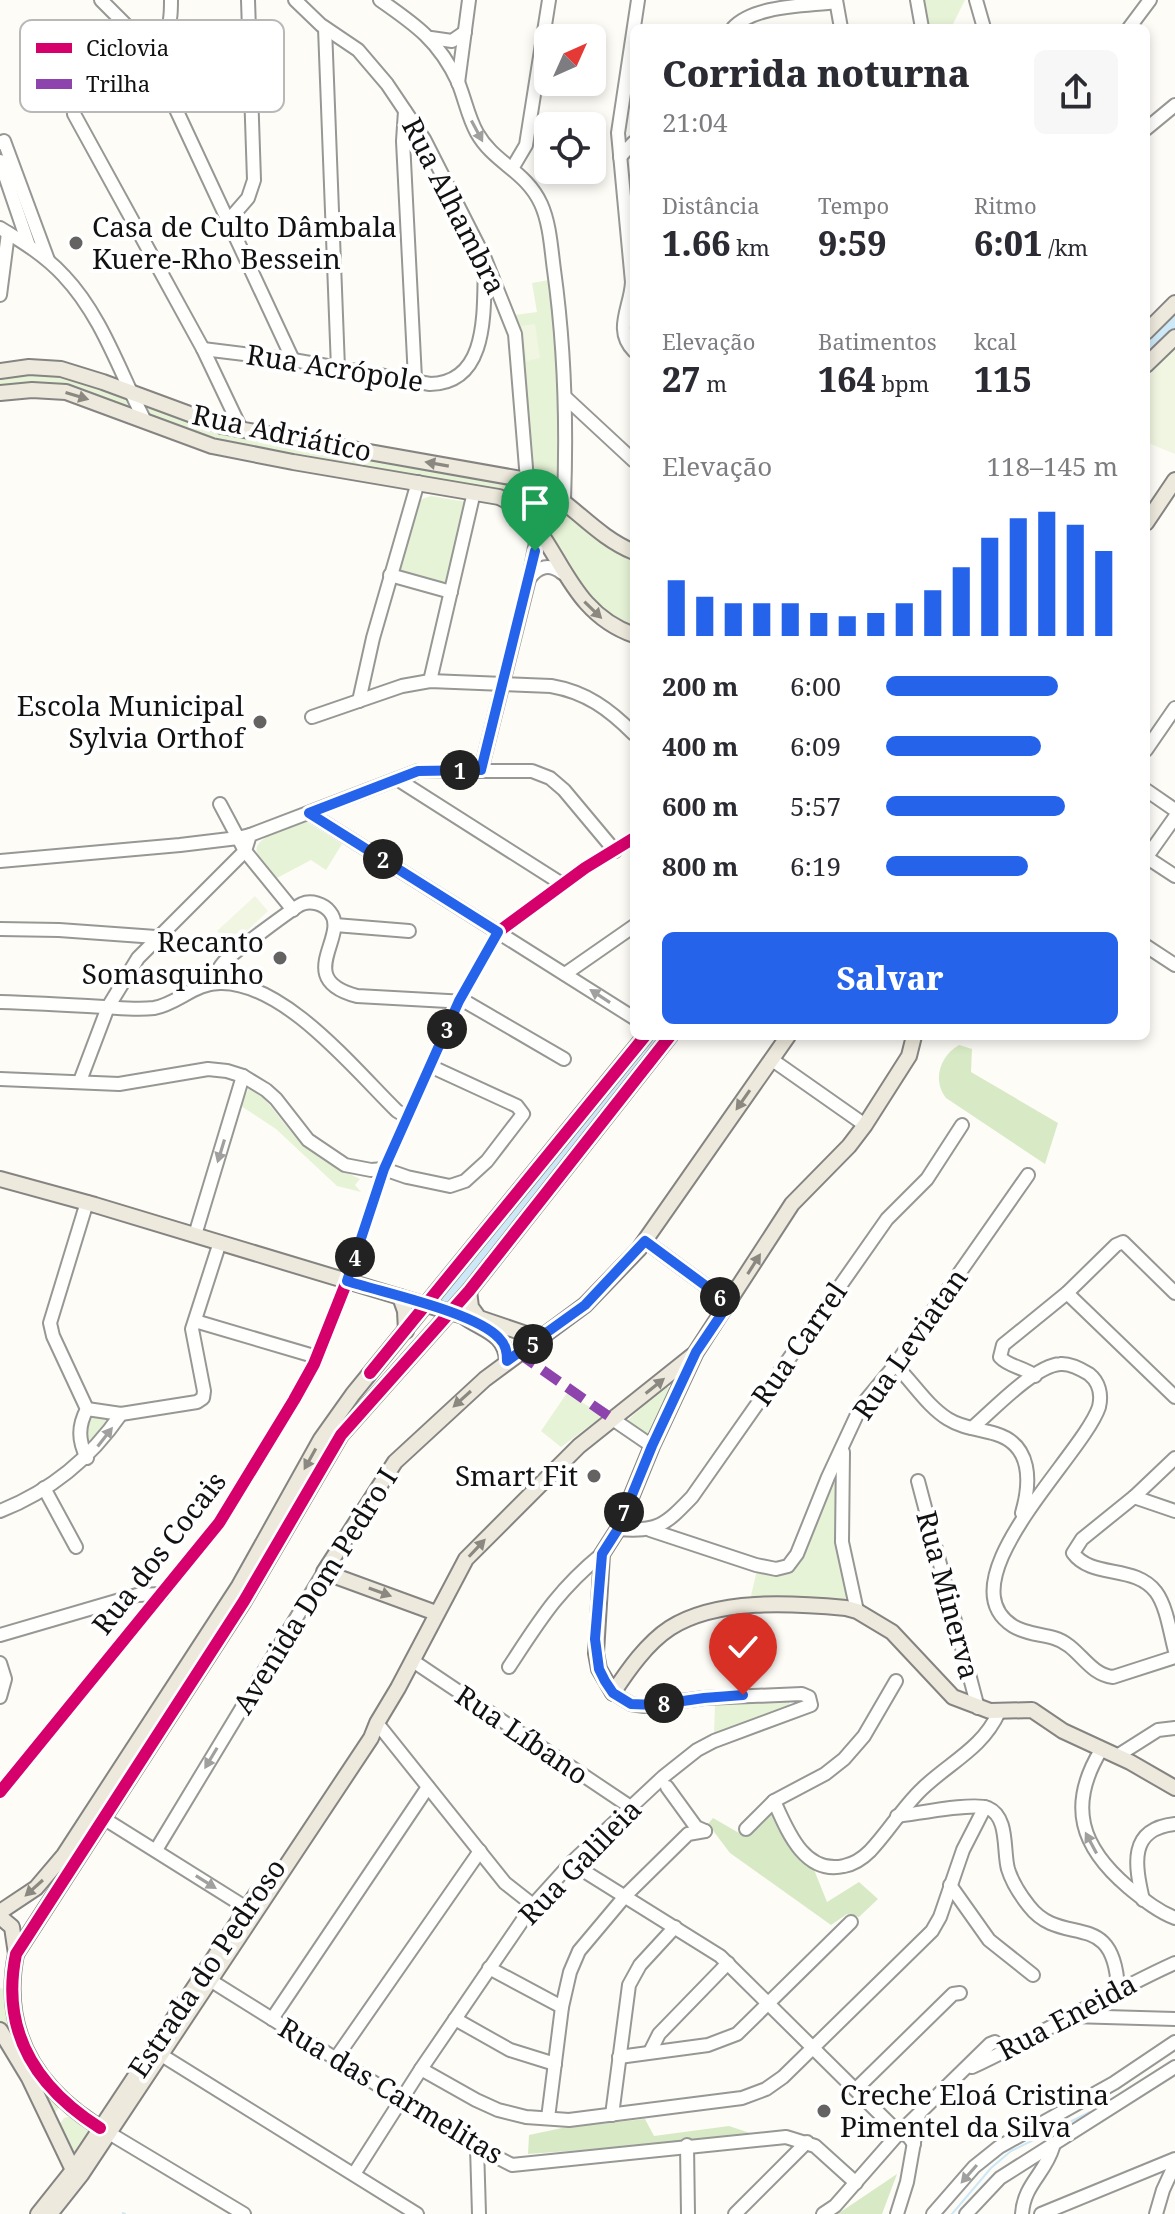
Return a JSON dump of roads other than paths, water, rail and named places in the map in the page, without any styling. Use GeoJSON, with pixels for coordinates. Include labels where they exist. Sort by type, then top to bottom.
{"type":"FeatureCollection","features":[{"type":"Feature","properties":{"kind":"main road"},"geometry":{"type":"LineString","coordinates":[[1150,328],[1175,303]]}},
{"type":"Feature","properties":{"kind":"main road"},"geometry":{"type":"LineString","coordinates":[[1150,361],[1175,337]]}},
{"type":"Feature","properties":{"kind":"main road","name":"Rua Adriático"},"geometry":{"type":"LineString","coordinates":[[0,371],[29,367],[61,369],[201,420],[520,479],[564,500],[595,530],[630,550]]}},
{"type":"Feature","properties":{"kind":"main road","name":"Rua Adriático"},"geometry":{"type":"LineString","coordinates":[[0,393],[32,390],[66,392],[229,450],[474,492],[509,501],[533,524],[562,573],[597,615],[630,634]]}},
{"type":"Feature","properties":{"kind":"main road"},"geometry":{"type":"LineString","coordinates":[[229,450],[243,440],[241,429]]}},
{"type":"Feature","properties":{"kind":"main road"},"geometry":{"type":"LineString","coordinates":[[268,458],[264,449],[269,434]]}},
{"type":"Feature","properties":{"kind":"main road"},"geometry":{"type":"LineString","coordinates":[[509,501],[509,486],[520,479]]}},
{"type":"Feature","properties":{"kind":"main road"},"geometry":{"type":"LineString","coordinates":[[1150,517],[1175,480]]}},
{"type":"Feature","properties":{"kind":"main road"},"geometry":{"type":"LineString","coordinates":[[16,1954],[12,1927],[0,1914],[36,1888],[64,1855],[239,1586],[329,1427],[642,1040]]}},
{"type":"Feature","properties":{"kind":"main road"},"geometry":{"type":"LineString","coordinates":[[105,2130],[76,2112],[49,2088],[21,2045],[11,2015],[5,1980],[16,1954],[244,1601],[341,1435],[452,1312],[663,1040]]}},
{"type":"Feature","properties":{"kind":"main road","name":"Avenida Dom Pedro I"},"geometry":{"type":"LineString","coordinates":[[324,1572],[395,1462],[463,1397],[600,1291],[645,1241],[785,1040]]}},
{"type":"Feature","properties":{"kind":"main road"},"geometry":{"type":"LineString","coordinates":[[914,1040],[904,1065],[865,1125],[849,1146],[797,1197],[696,1352],[618,1529],[602,1554],[596,1653],[599,1669],[613,1693],[648,1647],[669,1628],[703,1612],[747,1606],[827,1606],[857,1611],[881,1624],[903,1643],[947,1692],[978,1708],[999,1712],[1032,1710],[1063,1731],[1175,1788]]}},
{"type":"Feature","properties":{"kind":"main road"},"geometry":{"type":"LineString","coordinates":[[0,1179],[87,1202],[452,1312],[495,1334],[507,1350],[507,1361]]}},
{"type":"Feature","properties":{"kind":"main road"},"geometry":{"type":"LineString","coordinates":[[469,1291],[471,1307],[479,1318],[541,1339]]}},
{"type":"Feature","properties":{"kind":"main road"},"geometry":{"type":"LineString","coordinates":[[400,1297],[405,1311],[394,1356],[402,1365]]}},
{"type":"Feature","properties":{"kind":"main road","name":"Estrada do Pedroso"},"geometry":{"type":"LineString","coordinates":[[50,2214],[251,1911],[364,1733],[377,1723],[413,1661],[456,1574],[475,1549],[579,1446],[696,1352]]}},
{"type":"Feature","properties":{"kind":"main road"},"geometry":{"type":"LineString","coordinates":[[324,1572],[436,1613]]}},
{"type":"Feature","properties":{"kind":"main road"},"geometry":{"type":"LineString","coordinates":[[0,2030],[29,2078],[77,2172]]}},
{"type":"Feature","properties":{"kind":"main road"},"geometry":{"type":"LineString","coordinates":[[53,2124],[65,2114],[76,2112]]}},
{"type":"Feature","properties":{"kind":"main road","name":"Estrada do Pedroso"},"geometry":{"type":"LineString","coordinates":[[38,2214],[77,2172]]}},
{"type":"Feature","properties":{"kind":"street"},"geometry":{"type":"LineString","coordinates":[[101,0],[121,20]]}},
{"type":"Feature","properties":{"kind":"street"},"geometry":{"type":"LineString","coordinates":[[168,20],[171,0]]}},
{"type":"Feature","properties":{"kind":"street"},"geometry":{"type":"LineString","coordinates":[[248,0],[249,20]]}},
{"type":"Feature","properties":{"kind":"street","name":"Rua Alhambra"},"geometry":{"type":"LineString","coordinates":[[295,0],[325,28],[370,61],[424,139],[485,259],[515,334],[525,455],[520,479]]}},
{"type":"Feature","properties":{"kind":"street"},"geometry":{"type":"LineString","coordinates":[[380,0],[431,38],[443,53],[485,145],[498,159],[513,167],[536,196],[547,224],[564,343],[564,500]]}},
{"type":"Feature","properties":{"kind":"street"},"geometry":{"type":"LineString","coordinates":[[458,83],[469,0]]}},
{"type":"Feature","properties":{"kind":"street"},"geometry":{"type":"LineString","coordinates":[[513,167],[526,145],[549,0]]}},
{"type":"Feature","properties":{"kind":"street"},"geometry":{"type":"LineString","coordinates":[[636,24],[638,0]]}},
{"type":"Feature","properties":{"kind":"street"},"geometry":{"type":"LineString","coordinates":[[917,0],[921,24]]}},
{"type":"Feature","properties":{"kind":"street"},"geometry":{"type":"LineString","coordinates":[[1132,24],[1150,0]]}},
{"type":"Feature","properties":{"kind":"street"},"geometry":{"type":"LineString","coordinates":[[738,24],[749,15],[761,12],[836,1],[840,24]]}},
{"type":"Feature","properties":{"kind":"street"},"geometry":{"type":"LineString","coordinates":[[977,4],[983,24]]}},
{"type":"Feature","properties":{"kind":"street"},"geometry":{"type":"LineString","coordinates":[[977,4],[992,24]]}},
{"type":"Feature","properties":{"kind":"street"},"geometry":{"type":"LineString","coordinates":[[325,28],[338,368]]}},
{"type":"Feature","properties":{"kind":"street"},"geometry":{"type":"LineString","coordinates":[[431,38],[452,41],[465,32]]}},
{"type":"Feature","properties":{"kind":"street"},"geometry":{"type":"LineString","coordinates":[[629,88],[618,133],[630,263]]}},
{"type":"Feature","properties":{"kind":"street"},"geometry":{"type":"LineString","coordinates":[[1150,126],[1175,105]]}},
{"type":"Feature","properties":{"kind":"street"},"geometry":{"type":"LineString","coordinates":[[405,111],[403,141],[415,379]]}},
{"type":"Feature","properties":{"kind":"street"},"geometry":{"type":"LineString","coordinates":[[74,112],[203,349],[241,429]]}},
{"type":"Feature","properties":{"kind":"street"},"geometry":{"type":"LineString","coordinates":[[177,112],[293,360]]}},
{"type":"Feature","properties":{"kind":"street"},"geometry":{"type":"LineString","coordinates":[[228,221],[248,198],[254,180],[252,112]]}},
{"type":"Feature","properties":{"kind":"street"},"geometry":{"type":"LineString","coordinates":[[0,143],[4,141],[48,260]]}},
{"type":"Feature","properties":{"kind":"street"},"geometry":{"type":"LineString","coordinates":[[620,157],[630,146]]}},
{"type":"Feature","properties":{"kind":"street"},"geometry":{"type":"LineString","coordinates":[[0,161],[29,246]]}},
{"type":"Feature","properties":{"kind":"street"},"geometry":{"type":"LineString","coordinates":[[0,295],[4,230],[48,260],[89,307],[137,395],[145,421]]}},
{"type":"Feature","properties":{"kind":"street","name":"Rua Acrópole"},"geometry":{"type":"LineString","coordinates":[[203,349],[441,384],[459,376],[474,359],[482,328],[485,259]]}},
{"type":"Feature","properties":{"kind":"street","name":"Rua Acrópole"},"geometry":{"type":"LineString","coordinates":[[482,328],[490,312],[503,299]]}},
{"type":"Feature","properties":{"kind":"street"},"geometry":{"type":"LineString","coordinates":[[630,305],[623,328],[630,347]]}},
{"type":"Feature","properties":{"kind":"street"},"geometry":{"type":"LineString","coordinates":[[565,397],[630,457]]}},
{"type":"Feature","properties":{"kind":"street"},"geometry":{"type":"LineString","coordinates":[[359,701],[390,575],[418,482]]}},
{"type":"Feature","properties":{"kind":"street"},"geometry":{"type":"LineString","coordinates":[[430,681],[474,492]]}},
{"type":"Feature","properties":{"kind":"street"},"geometry":{"type":"LineString","coordinates":[[481,770],[529,579],[536,542],[533,524]]}},
{"type":"Feature","properties":{"kind":"street"},"geometry":{"type":"LineString","coordinates":[[529,579],[544,567],[562,573]]}},
{"type":"Feature","properties":{"kind":"street"},"geometry":{"type":"LineString","coordinates":[[390,575],[451,592]]}},
{"type":"Feature","properties":{"kind":"street"},"geometry":{"type":"LineString","coordinates":[[312,717],[402,686],[430,681],[551,686],[583,694],[604,707],[630,730]]}},
{"type":"Feature","properties":{"kind":"street"},"geometry":{"type":"LineString","coordinates":[[1150,744],[1175,708]]}},
{"type":"Feature","properties":{"kind":"street"},"geometry":{"type":"LineString","coordinates":[[0,861],[244,836],[425,770],[532,771],[550,778],[564,790],[615,851]]}},
{"type":"Feature","properties":{"kind":"street"},"geometry":{"type":"LineString","coordinates":[[397,779],[562,884]]}},
{"type":"Feature","properties":{"kind":"street"},"geometry":{"type":"LineString","coordinates":[[1150,793],[1175,810]]}},
{"type":"Feature","properties":{"kind":"street"},"geometry":{"type":"LineString","coordinates":[[220,804],[244,836],[245,851],[293,910]]}},
{"type":"Feature","properties":{"kind":"street"},"geometry":{"type":"LineString","coordinates":[[309,813],[630,1015]]}},
{"type":"Feature","properties":{"kind":"street"},"geometry":{"type":"LineString","coordinates":[[1150,851],[1175,817]]}},
{"type":"Feature","properties":{"kind":"street"},"geometry":{"type":"LineString","coordinates":[[498,932],[562,884],[630,841]]}},
{"type":"Feature","properties":{"kind":"street"},"geometry":{"type":"LineString","coordinates":[[80,1081],[108,1007],[130,970],[156,937],[245,851]]}},
{"type":"Feature","properties":{"kind":"street"},"geometry":{"type":"LineString","coordinates":[[1150,860],[1175,876]]}},
{"type":"Feature","properties":{"kind":"street"},"geometry":{"type":"LineString","coordinates":[[210,984],[224,961],[302,904],[318,904],[333,915],[335,925],[325,969],[329,980],[345,993],[459,1001],[564,1059]]}},
{"type":"Feature","properties":{"kind":"street"},"geometry":{"type":"LineString","coordinates":[[335,925],[409,931]]}},
{"type":"Feature","properties":{"kind":"street"},"geometry":{"type":"LineString","coordinates":[[0,929],[156,937]]}},
{"type":"Feature","properties":{"kind":"street"},"geometry":{"type":"LineString","coordinates":[[565,974],[630,929]]}},
{"type":"Feature","properties":{"kind":"street","name":"Rua dos Cocais"},"geometry":{"type":"LineString","coordinates":[[0,1792],[234,1501],[317,1357],[347,1281],[384,1169],[459,1001],[498,932]]}},
{"type":"Feature","properties":{"kind":"street"},"geometry":{"type":"LineString","coordinates":[[1150,949],[1175,965]]}},
{"type":"Feature","properties":{"kind":"street"},"geometry":{"type":"LineString","coordinates":[[0,1002],[156,1008],[210,984],[223,983],[251,990],[294,1011],[397,1111],[407,1117]]}},
{"type":"Feature","properties":{"kind":"street"},"geometry":{"type":"LineString","coordinates":[[771,1059],[865,1125]]}},
{"type":"Feature","properties":{"kind":"street"},"geometry":{"type":"LineString","coordinates":[[0,1079],[119,1084],[208,1069],[243,1076],[276,1099],[308,1140],[326,1154],[357,1169],[384,1169],[450,1186],[460,1184],[487,1161],[523,1115],[517,1106],[430,1066]]}},
{"type":"Feature","properties":{"kind":"street"},"geometry":{"type":"LineString","coordinates":[[195,1235],[243,1076]]}},
{"type":"Feature","properties":{"kind":"street","name":"Rua Carrel"},"geometry":{"type":"LineString","coordinates":[[650,1530],[662,1525],[692,1497],[887,1219],[927,1179],[962,1125]]}},
{"type":"Feature","properties":{"kind":"street","name":"Rua Leviatan"},"geometry":{"type":"LineString","coordinates":[[650,1530],[756,1565],[782,1569],[788,1566],[797,1554],[861,1406],[895,1365],[1028,1175]]}},
{"type":"Feature","properties":{"kind":"street"},"geometry":{"type":"LineString","coordinates":[[87,1202],[50,1323],[87,1409],[80,1428],[87,1458]]}},
{"type":"Feature","properties":{"kind":"street"},"geometry":{"type":"LineString","coordinates":[[645,1241],[729,1303]]}},
{"type":"Feature","properties":{"kind":"street"},"geometry":{"type":"LineString","coordinates":[[87,1409],[121,1414],[197,1402],[203,1398],[192,1333],[220,1242]]}},
{"type":"Feature","properties":{"kind":"street"},"geometry":{"type":"LineString","coordinates":[[1035,1376],[1022,1367],[1005,1363],[1000,1357],[1000,1349],[1015,1333],[1067,1293],[1112,1248],[1123,1242],[1175,1293]]}},
{"type":"Feature","properties":{"kind":"street"},"geometry":{"type":"LineString","coordinates":[[1067,1293],[1175,1397]]}},
{"type":"Feature","properties":{"kind":"street"},"geometry":{"type":"LineString","coordinates":[[195,1321],[317,1357]]}},
{"type":"Feature","properties":{"kind":"street"},"geometry":{"type":"LineString","coordinates":[[972,1428],[1035,1376],[1058,1364],[1074,1366],[1095,1380],[1101,1394],[1095,1415],[1020,1520],[995,1577],[996,1603],[1011,1625],[1067,1643],[1103,1676],[1113,1677],[1175,1654],[1160,1598],[1153,1588],[1136,1576],[1087,1565],[1073,1553],[1082,1539],[1134,1497],[1175,1458]]}},
{"type":"Feature","properties":{"kind":"street"},"geometry":{"type":"LineString","coordinates":[[895,1365],[947,1419],[999,1435],[1023,1454],[1028,1485],[1020,1520]]}},
{"type":"Feature","properties":{"kind":"street"},"geometry":{"type":"LineString","coordinates":[[0,1511],[26,1501],[87,1458],[121,1414]]}},
{"type":"Feature","properties":{"kind":"street"},"geometry":{"type":"LineString","coordinates":[[614,1420],[652,1446]]}},
{"type":"Feature","properties":{"kind":"street"},"geometry":{"type":"LineString","coordinates":[[843,1447],[842,1542],[857,1611]]}},
{"type":"Feature","properties":{"kind":"street","name":"Rua Minerva"},"geometry":{"type":"LineString","coordinates":[[918,1481],[978,1708]]}},
{"type":"Feature","properties":{"kind":"street"},"geometry":{"type":"LineString","coordinates":[[44,1488],[76,1547]]}},
{"type":"Feature","properties":{"kind":"street"},"geometry":{"type":"LineString","coordinates":[[1134,1497],[1175,1511]]}},
{"type":"Feature","properties":{"kind":"street"},"geometry":{"type":"LineString","coordinates":[[618,1529],[650,1530]]}},
{"type":"Feature","properties":{"kind":"street"},"geometry":{"type":"LineString","coordinates":[[509,1667],[543,1613],[563,1589],[602,1554]]}},
{"type":"Feature","properties":{"kind":"street","name":"Avenida Dom Pedro I"},"geometry":{"type":"LineString","coordinates":[[156,1850],[324,1572]]}},
{"type":"Feature","properties":{"kind":"street"},"geometry":{"type":"LineString","coordinates":[[0,1635],[137,1595],[162,1594]]}},
{"type":"Feature","properties":{"kind":"street","name":"Rua Líbano"},"geometry":{"type":"LineString","coordinates":[[413,1661],[632,1808]]}},
{"type":"Feature","properties":{"kind":"street"},"geometry":{"type":"LineString","coordinates":[[0,1663],[5,1679],[0,1697]]}},
{"type":"Feature","properties":{"kind":"street"},"geometry":{"type":"LineString","coordinates":[[746,1829],[774,1801],[825,1774],[844,1759],[864,1736],[896,1681]]}},
{"type":"Feature","properties":{"kind":"street","name":"Rua Galileia"},"geometry":{"type":"LineString","coordinates":[[354,2174],[489,1968],[533,1905],[571,1863],[663,1777],[697,1750],[714,1741],[808,1708],[811,1700],[807,1694],[793,1693],[638,1705],[624,1701],[613,1693]]}},
{"type":"Feature","properties":{"kind":"street"},"geometry":{"type":"LineString","coordinates":[[774,1801],[800,1850],[823,1866],[837,1867],[859,1860],[920,1791],[985,1738],[999,1712]]}},
{"type":"Feature","properties":{"kind":"street"},"geometry":{"type":"LineString","coordinates":[[377,1723],[505,1883],[533,1905]]}},
{"type":"Feature","properties":{"kind":"street"},"geometry":{"type":"LineString","coordinates":[[1117,1756],[1158,1730],[1175,1728]]}},
{"type":"Feature","properties":{"kind":"street"},"geometry":{"type":"LineString","coordinates":[[1101,1750],[1084,1792],[1083,1825],[1087,1839],[1102,1860],[1143,1900],[1175,1918]]}},
{"type":"Feature","properties":{"kind":"street"},"geometry":{"type":"LineString","coordinates":[[272,2019],[428,1787]]}},
{"type":"Feature","properties":{"kind":"street"},"geometry":{"type":"LineString","coordinates":[[548,2118],[562,2007],[570,1972],[579,1951],[626,1895],[688,1834],[705,1831],[696,1827],[667,1787]]}},
{"type":"Feature","properties":{"kind":"street"},"geometry":{"type":"LineString","coordinates":[[897,1816],[970,1806],[985,1807],[994,1812],[1000,1820],[1008,1868],[1024,1900],[1039,1917],[1092,1934],[1103,1941],[1114,1959],[1118,1989]]}},
{"type":"Feature","properties":{"kind":"street"},"geometry":{"type":"LineString","coordinates":[[421,2069],[498,2110],[526,2117],[569,2120],[754,2094],[783,2077],[937,1924],[963,1850],[985,1807]]}},
{"type":"Feature","properties":{"kind":"street"},"geometry":{"type":"LineString","coordinates":[[103,1818],[251,1911]]}},
{"type":"Feature","properties":{"kind":"street"},"geometry":{"type":"LineString","coordinates":[[1143,1900],[1137,1868],[1140,1844],[1155,1828],[1175,1824]]}},
{"type":"Feature","properties":{"kind":"street"},"geometry":{"type":"LineString","coordinates":[[336,2058],[480,1851]]}},
{"type":"Feature","properties":{"kind":"street"},"geometry":{"type":"LineString","coordinates":[[571,1863],[626,1895],[728,1963],[899,2133],[908,2136],[914,2144]]}},
{"type":"Feature","properties":{"kind":"street"},"geometry":{"type":"LineString","coordinates":[[950,1885],[989,1940],[1033,1975]]}},
{"type":"Feature","properties":{"kind":"street"},"geometry":{"type":"LineString","coordinates":[[619,2057],[728,2040],[747,2027],[851,1922]]}},
{"type":"Feature","properties":{"kind":"street"},"geometry":{"type":"LineString","coordinates":[[612,2115],[625,2002],[633,1974],[675,1927]]}},
{"type":"Feature","properties":{"kind":"street"},"geometry":{"type":"LineString","coordinates":[[650,2052],[659,2034],[728,1963]]}},
{"type":"Feature","properties":{"kind":"street","name":"Rua Eneida"},"geometry":{"type":"LineString","coordinates":[[960,2073],[1118,1989],[1175,1963]]}},
{"type":"Feature","properties":{"kind":"street"},"geometry":{"type":"LineString","coordinates":[[489,1968],[562,2007]]}},
{"type":"Feature","properties":{"kind":"street","name":"Rua das Carmelitas"},"geometry":{"type":"LineString","coordinates":[[206,1978],[477,2147],[512,2165],[778,2137],[807,2142]]}},
{"type":"Feature","properties":{"kind":"street"},"geometry":{"type":"LineString","coordinates":[[856,2089],[953,1994],[960,1993]]}},
{"type":"Feature","properties":{"kind":"street"},"geometry":{"type":"LineString","coordinates":[[1071,2016],[1175,2019]]}},
{"type":"Feature","properties":{"kind":"street"},"geometry":{"type":"LineString","coordinates":[[455,2019],[510,2050],[555,2064]]}},
{"type":"Feature","properties":{"kind":"street"},"geometry":{"type":"LineString","coordinates":[[823,2214],[835,2206],[899,2133],[995,2042]]}},
{"type":"Feature","properties":{"kind":"street"},"geometry":{"type":"LineString","coordinates":[[933,2214],[974,2167],[999,2147],[1114,2083],[1175,2042]]}},
{"type":"Feature","properties":{"kind":"street"},"geometry":{"type":"LineString","coordinates":[[157,2052],[417,2214]]}},
{"type":"Feature","properties":{"kind":"street"},"geometry":{"type":"LineString","coordinates":[[966,2214],[1000,2178],[1175,2067]]}},
{"type":"Feature","properties":{"kind":"street"},"geometry":{"type":"LineString","coordinates":[[1114,2083],[1132,2094]]}},
{"type":"Feature","properties":{"kind":"street"},"geometry":{"type":"LineString","coordinates":[[1093,2095],[1105,2113]]}},
{"type":"Feature","properties":{"kind":"street"},"geometry":{"type":"LineString","coordinates":[[897,2214],[919,2114]]}},
{"type":"Feature","properties":{"kind":"street"},"geometry":{"type":"LineString","coordinates":[[105,2130],[244,2214]]}},
{"type":"Feature","properties":{"kind":"street"},"geometry":{"type":"LineString","coordinates":[[735,2214],[807,2142],[823,2152],[856,2183]]}},
{"type":"Feature","properties":{"kind":"street"},"geometry":{"type":"LineString","coordinates":[[687,2145],[688,2214]]}},
{"type":"Feature","properties":{"kind":"street"},"geometry":{"type":"LineString","coordinates":[[477,2147],[479,2214]]}},
{"type":"Feature","properties":{"kind":"street"},"geometry":{"type":"LineString","coordinates":[[1022,2214],[1024,2195],[1047,2163],[1053,2147]]}},
{"type":"Feature","properties":{"kind":"street"},"geometry":{"type":"LineString","coordinates":[[1041,2214],[1175,2162]]}},
{"type":"Feature","properties":{"kind":"street"},"geometry":{"type":"LineString","coordinates":[[1156,2214],[1175,2162]]}},
{"type":"Feature","properties":{"kind":"waterway"},"geometry":{"type":"LineString","coordinates":[[1150,343],[1175,319]]}},
{"type":"Feature","properties":{"kind":"waterway"},"geometry":{"type":"LineString","coordinates":[[446,1301],[656,1040]]}},
{"type":"Feature","properties":{"kind":"waterway"},"geometry":{"type":"LineString","coordinates":[[952,2214],[991,2168],[1011,2151],[1090,2112]]}},
{"type":"Feature","properties":{"kind":"place","name":"Casa de Culto Dâmbala Kuere-Rho Bessein"},"geometry":{"type":"Point","coordinates":[76,243]}},
{"type":"Feature","properties":{"kind":"place","name":"Escola Municipal Sylvia Orthof"},"geometry":{"type":"Point","coordinates":[260,722]}},
{"type":"Feature","properties":{"kind":"place","name":"Recanto Somasquinho"},"geometry":{"type":"Point","coordinates":[280,958]}},
{"type":"Feature","properties":{"kind":"place","name":"Smart Fit"},"geometry":{"type":"Point","coordinates":[594,1476]}},
{"type":"Feature","properties":{"kind":"place","name":"Creche Eloá Cristina Pimentel da Silva"},"geometry":{"type":"Point","coordinates":[824,2111]}}]}
